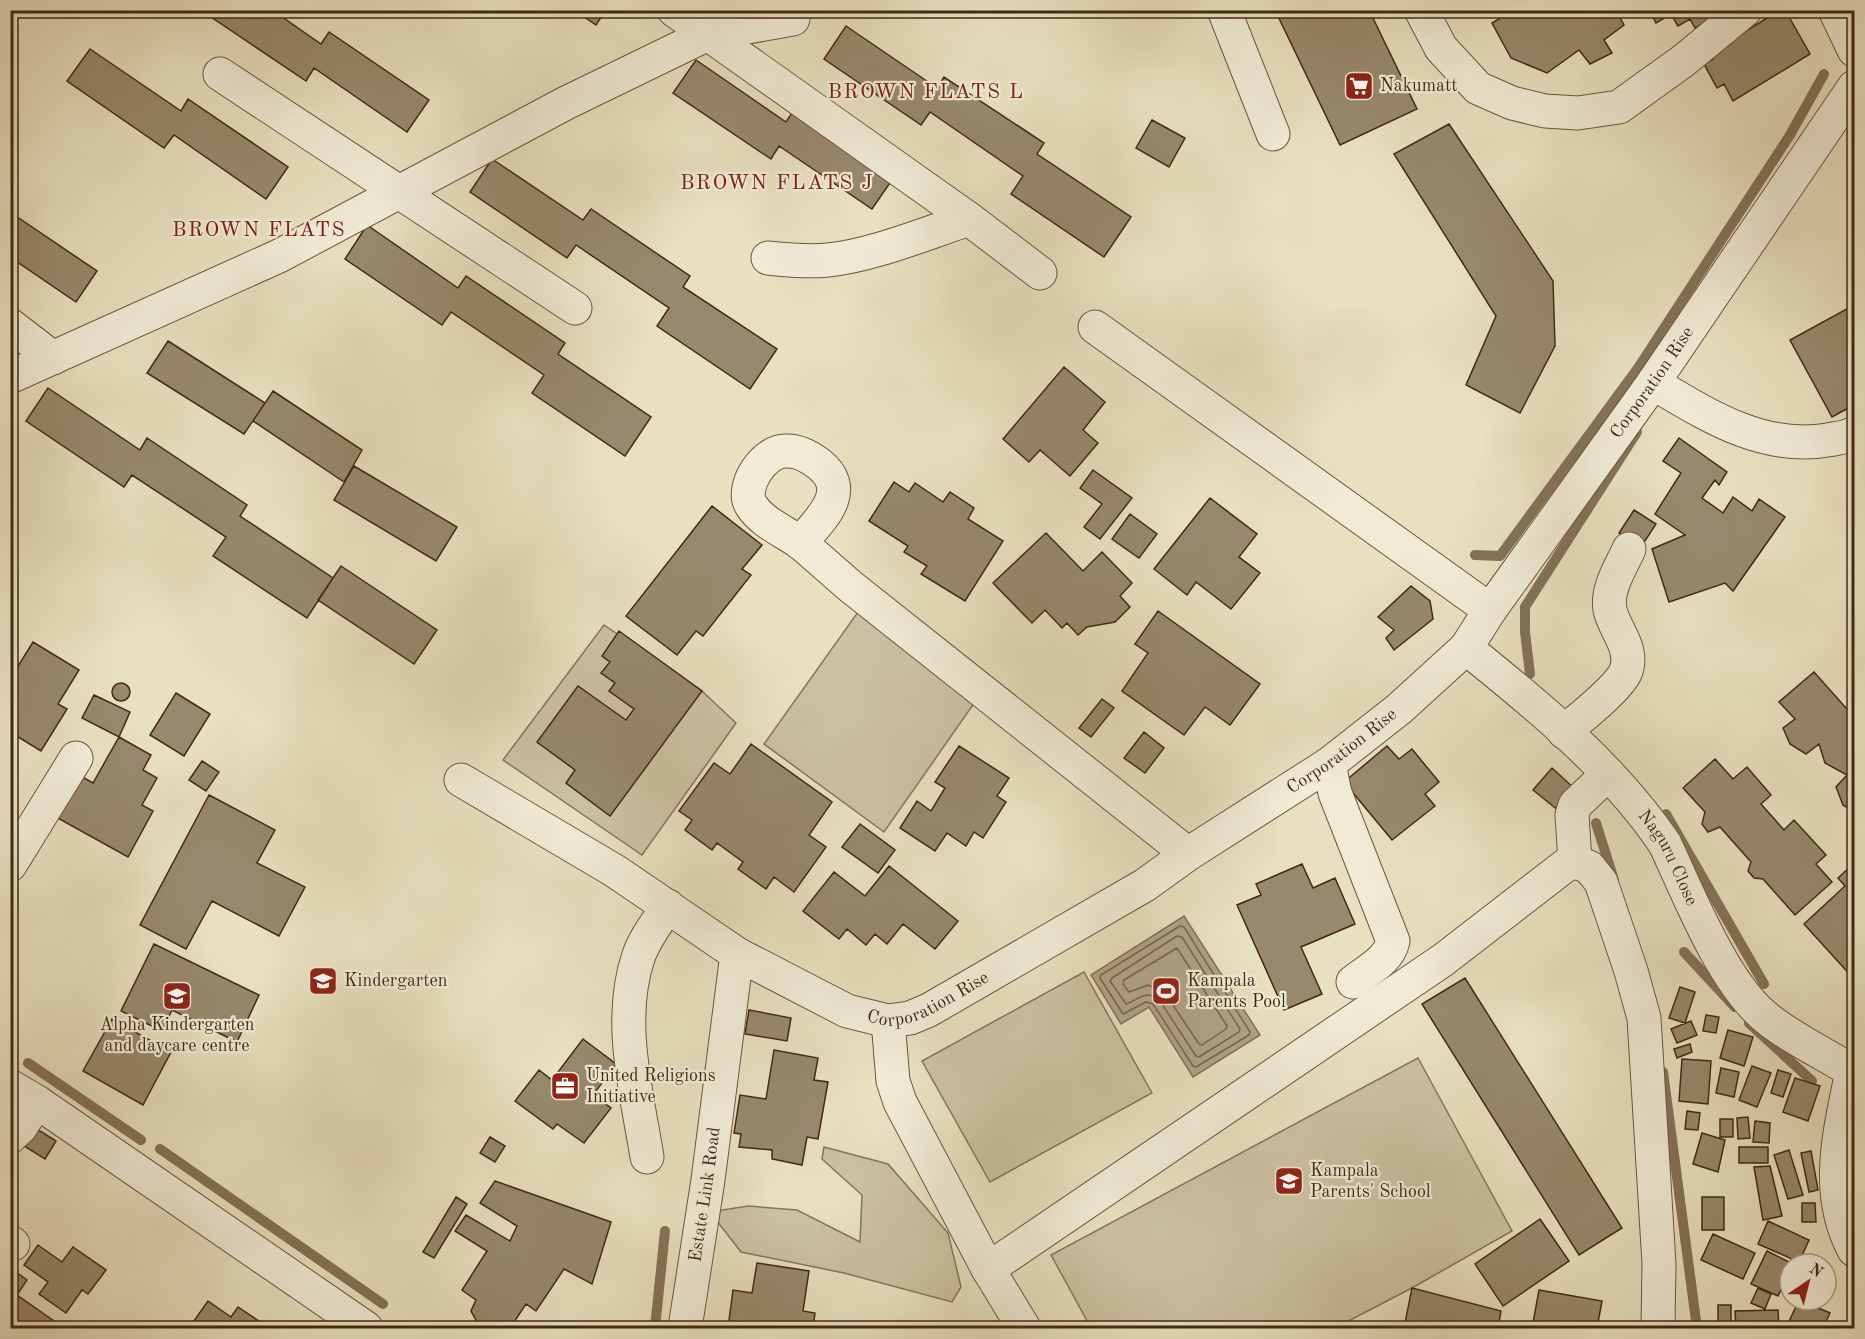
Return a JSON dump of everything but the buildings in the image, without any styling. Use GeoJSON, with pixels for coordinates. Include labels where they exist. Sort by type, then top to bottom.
{"type":"FeatureCollection","features":[{"type":"Feature","properties":{"kind":"street"},"geometry":{"type":"LineString","coordinates":[[674,10],[969,219],[1040,273]]}},
{"type":"Feature","properties":{"kind":"street"},"geometry":{"type":"LineString","coordinates":[[1224,10],[1273,134]]}},
{"type":"Feature","properties":{"kind":"street"},"geometry":{"type":"LineString","coordinates":[[1421,10],[1441,48],[1478,88],[1512,103],[1545,111],[1578,113],[1619,107],[1683,61],[1745,10]]}},
{"type":"Feature","properties":{"kind":"street"},"geometry":{"type":"LineString","coordinates":[[1835,10],[1854,50]]}},
{"type":"Feature","properties":{"kind":"street"},"geometry":{"type":"LineString","coordinates":[[10,377],[279,256],[566,103],[708,34],[793,20]]}},
{"type":"Feature","properties":{"kind":"street"},"geometry":{"type":"LineString","coordinates":[[220,74],[575,308]]}},
{"type":"Feature","properties":{"kind":"street","name":"Corporation Rise"},"geometry":{"type":"LineString","coordinates":[[461,780],[615,871],[736,954],[847,1011],[888,1021],[910,1018],[929,1010],[1145,885],[1188,854],[1329,764],[1399,710],[1466,648],[1490,610],[1653,383],[1854,87]]}},
{"type":"Feature","properties":{"kind":"street"},"geometry":{"type":"LineString","coordinates":[[768,258],[804,261],[829,260],[871,250],[969,219]]}},
{"type":"Feature","properties":{"kind":"street"},"geometry":{"type":"LineString","coordinates":[[10,325],[53,358]]}},
{"type":"Feature","properties":{"kind":"street"},"geometry":{"type":"LineString","coordinates":[[1095,327],[1490,610]]}},
{"type":"Feature","properties":{"kind":"street"},"geometry":{"type":"LineString","coordinates":[[1653,383],[1712,419],[1767,437],[1818,442],[1854,433]]}},
{"type":"Feature","properties":{"kind":"street"},"geometry":{"type":"LineString","coordinates":[[801,543],[850,586],[1188,854]]}},
{"type":"Feature","properties":{"kind":"street"},"geometry":{"type":"LineString","coordinates":[[1564,732],[1596,705],[1625,673],[1628,653],[1610,609],[1612,586],[1629,549]]}},
{"type":"Feature","properties":{"kind":"street","name":"Naguru Close"},"geometry":{"type":"LineString","coordinates":[[1466,648],[1530,699],[1608,774],[1665,844],[1718,954],[1753,1004],[1773,1022],[1853,1070]]}},
{"type":"Feature","properties":{"kind":"street"},"geometry":{"type":"LineString","coordinates":[[10,865],[76,758]]}},
{"type":"Feature","properties":{"kind":"street"},"geometry":{"type":"LineString","coordinates":[[1329,764],[1335,793],[1393,940],[1383,960],[1353,982]]}},
{"type":"Feature","properties":{"kind":"street"},"geometry":{"type":"LineString","coordinates":[[1575,862],[1572,815],[1575,805],[1608,774]]}},
{"type":"Feature","properties":{"kind":"street"},"geometry":{"type":"LineString","coordinates":[[987,1269],[1443,960],[1566,865],[1575,862],[1589,867],[1601,882],[1644,1018],[1659,1264],[1658,1329]]}},
{"type":"Feature","properties":{"kind":"street"},"geometry":{"type":"LineString","coordinates":[[647,1157],[631,1053],[629,1014],[632,981],[638,959],[653,928],[668,906]]}},
{"type":"Feature","properties":{"kind":"street","name":"Estate Link Road"},"geometry":{"type":"LineString","coordinates":[[685,1329],[708,1180],[736,954]]}},
{"type":"Feature","properties":{"kind":"street"},"geometry":{"type":"LineString","coordinates":[[888,1021],[893,1081],[900,1102],[987,1269],[1024,1329]]}},
{"type":"Feature","properties":{"kind":"street"},"geometry":{"type":"LineString","coordinates":[[1853,1070],[1836,1148],[1836,1196],[1842,1220],[1854,1250]]}},
{"type":"Feature","properties":{"kind":"street"},"geometry":{"type":"LineString","coordinates":[[10,1137],[20,1128],[24,1094],[366,1329]]}},
{"type":"Feature","properties":{"kind":"shaded area"},"geometry":{"type":"Polygon","coordinates":[[[858,612],[975,702],[884,832],[764,744],[858,612]]]}},
{"type":"Feature","properties":{"kind":"shaded area"},"geometry":{"type":"Polygon","coordinates":[[[604,625],[702,691],[736,723],[642,855],[503,760],[604,625]]]}},
{"type":"Feature","properties":{"kind":"shaded area"},"geometry":{"type":"Polygon","coordinates":[[[1084,972],[1152,1093],[990,1182],[922,1061],[1084,972]]]}},
{"type":"Feature","properties":{"kind":"shaded area"},"geometry":{"type":"Polygon","coordinates":[[[1418,1058],[1512,1231],[1412,1288],[1335,1328],[1091,1328],[1051,1255],[1418,1058]]]}},
{"type":"Feature","properties":{"kind":"shaded area"},"geometry":{"type":"Polygon","coordinates":[[[824,1147],[888,1164],[948,1233],[961,1287],[952,1302],[844,1273],[741,1252],[710,1212],[748,1206],[797,1210],[860,1242],[862,1195],[822,1159],[824,1147]]]}},
{"type":"Feature","properties":{"kind":"water","name":"Kampala Parents Pool"},"geometry":{"type":"Polygon","coordinates":[[[1184,916],[1260,1035],[1193,1077],[1149,1007],[1121,1024],[1091,975],[1184,916]]]}},
{"type":"Feature","properties":{"kind":"waterway"},"geometry":{"type":"LineString","coordinates":[[1475,555],[1500,556],[1638,368],[1790,135],[1824,74]]}},
{"type":"Feature","properties":{"kind":"waterway"},"geometry":{"type":"LineString","coordinates":[[1530,674],[1525,632],[1525,607],[1637,432]]}},
{"type":"Feature","properties":{"kind":"waterway"},"geometry":{"type":"LineString","coordinates":[[1666,814],[1764,984]]}},
{"type":"Feature","properties":{"kind":"waterway"},"geometry":{"type":"LineString","coordinates":[[1596,823],[1614,880]]}},
{"type":"Feature","properties":{"kind":"waterway"},"geometry":{"type":"LineString","coordinates":[[1684,952],[1735,1007]]}},
{"type":"Feature","properties":{"kind":"waterway"},"geometry":{"type":"LineString","coordinates":[[1749,1023],[1812,1081]]}},
{"type":"Feature","properties":{"kind":"waterway"},"geometry":{"type":"LineString","coordinates":[[28,1063],[141,1140]]}},
{"type":"Feature","properties":{"kind":"waterway"},"geometry":{"type":"LineString","coordinates":[[1663,1072],[1697,1328]]}},
{"type":"Feature","properties":{"kind":"waterway"},"geometry":{"type":"LineString","coordinates":[[160,1149],[383,1304]]}},
{"type":"Feature","properties":{"kind":"waterway"},"geometry":{"type":"LineString","coordinates":[[655,1328],[665,1231]]}},
{"type":"Feature","properties":{"kind":"place","name":"Nakumatt"},"geometry":{"type":"Point","coordinates":[1359,86]}},
{"type":"Feature","properties":{"kind":"place","name":"Kindergarten"},"geometry":{"type":"Point","coordinates":[323,981]}},
{"type":"Feature","properties":{"kind":"place","name":"Kampala Parents Pool"},"geometry":{"type":"Point","coordinates":[1166,991]}},
{"type":"Feature","properties":{"kind":"place","name":"Alpha Kindergarten and daycare centre"},"geometry":{"type":"Point","coordinates":[177,996]}},
{"type":"Feature","properties":{"kind":"place","name":"United Religions Initiative"},"geometry":{"type":"Point","coordinates":[565,1086]}},
{"type":"Feature","properties":{"kind":"place","name":"Kampala Parents' School"},"geometry":{"type":"Point","coordinates":[1289,1181]}},
{"type":"Feature","properties":{"kind":"district","name":"BROWN FLATS L"},"geometry":{"type":"Point","coordinates":[926,92]}},
{"type":"Feature","properties":{"kind":"district","name":"BROWN FLATS J"},"geometry":{"type":"Point","coordinates":[777,183]}},
{"type":"Feature","properties":{"kind":"district","name":"BROWN FLATS"},"geometry":{"type":"Point","coordinates":[259,230]}}]}
